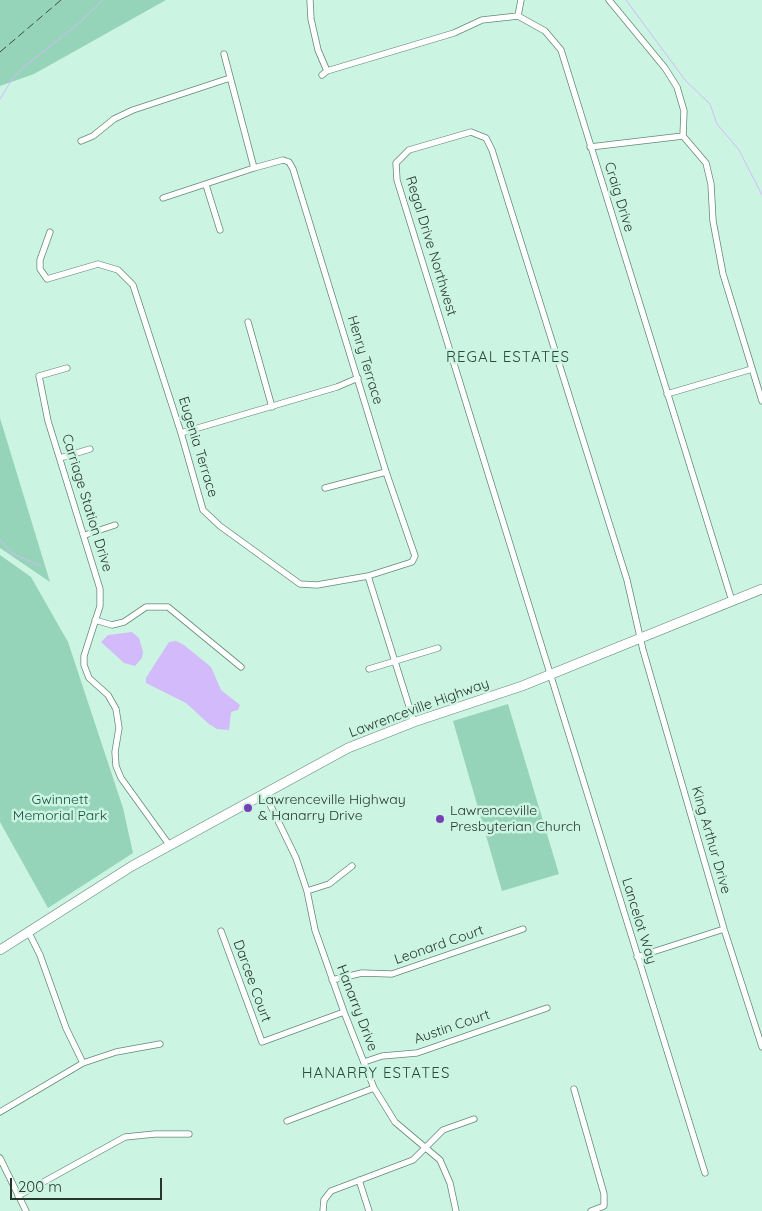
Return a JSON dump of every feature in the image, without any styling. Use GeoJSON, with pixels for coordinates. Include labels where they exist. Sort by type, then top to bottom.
{"type":"FeatureCollection","features":[{"type":"Feature","properties":{"kind":"main road","name":"Lawrenceville Highway"},"geometry":{"type":"LineString","coordinates":[[0,948],[97,886],[348,748],[414,722],[550,676],[762,589]]}},
{"type":"Feature","properties":{"kind":"street"},"geometry":{"type":"LineString","coordinates":[[310,0],[311,19],[318,50],[328,71]]}},
{"type":"Feature","properties":{"kind":"street"},"geometry":{"type":"LineString","coordinates":[[322,75],[328,71],[454,33],[482,20],[518,16],[521,0]]}},
{"type":"Feature","properties":{"kind":"street"},"geometry":{"type":"LineString","coordinates":[[609,0],[665,68],[677,87],[684,111],[683,136],[706,162],[711,184],[713,221],[723,274],[762,401]]}},
{"type":"Feature","properties":{"kind":"street","name":"Craig Drive"},"geometry":{"type":"LineString","coordinates":[[518,16],[545,31],[561,50],[732,601]]}},
{"type":"Feature","properties":{"kind":"street"},"geometry":{"type":"LineString","coordinates":[[164,198],[254,168],[224,54]]}},
{"type":"Feature","properties":{"kind":"street"},"geometry":{"type":"LineString","coordinates":[[81,141],[93,136],[114,119],[133,110],[230,78]]}},
{"type":"Feature","properties":{"kind":"street","name":"Regal Drive Northwest"},"geometry":{"type":"LineString","coordinates":[[550,676],[397,180],[396,163],[409,150],[465,132],[476,132],[489,143],[627,580],[640,640]]}},
{"type":"Feature","properties":{"kind":"street"},"geometry":{"type":"LineString","coordinates":[[590,147],[683,136]]}},
{"type":"Feature","properties":{"kind":"street","name":"Henry Terrace"},"geometry":{"type":"LineString","coordinates":[[254,168],[283,160],[289,162],[298,184],[386,472],[411,542]]}},
{"type":"Feature","properties":{"kind":"street"},"geometry":{"type":"LineString","coordinates":[[206,185],[220,230]]}},
{"type":"Feature","properties":{"kind":"street","name":"Eugenia Terrace"},"geometry":{"type":"LineString","coordinates":[[50,232],[40,260],[40,269],[47,279],[98,264],[118,270],[133,285],[181,433],[203,510],[220,526],[300,584],[317,585],[368,576],[412,562],[416,556],[411,542]]}},
{"type":"Feature","properties":{"kind":"street"},"geometry":{"type":"LineString","coordinates":[[248,322],[272,406]]}},
{"type":"Feature","properties":{"kind":"street","name":"Carriage Station Drive"},"geometry":{"type":"LineString","coordinates":[[67,368],[39,376],[48,421],[85,535],[100,590],[100,606],[84,656],[84,666],[89,678],[108,695],[116,710],[119,728],[115,752],[116,766],[120,778],[170,846]]}},
{"type":"Feature","properties":{"kind":"street"},"geometry":{"type":"LineString","coordinates":[[667,394],[752,369]]}},
{"type":"Feature","properties":{"kind":"street"},"geometry":{"type":"LineString","coordinates":[[181,433],[337,387],[358,378]]}},
{"type":"Feature","properties":{"kind":"street"},"geometry":{"type":"LineString","coordinates":[[60,458],[90,448]]}},
{"type":"Feature","properties":{"kind":"street"},"geometry":{"type":"LineString","coordinates":[[325,488],[386,472]]}},
{"type":"Feature","properties":{"kind":"street"},"geometry":{"type":"LineString","coordinates":[[85,535],[115,526]]}},
{"type":"Feature","properties":{"kind":"street"},"geometry":{"type":"LineString","coordinates":[[368,576],[414,722]]}},
{"type":"Feature","properties":{"kind":"street"},"geometry":{"type":"LineString","coordinates":[[95,620],[112,625],[124,622],[146,607],[168,607],[241,667]]}},
{"type":"Feature","properties":{"kind":"street","name":"King Arthur Drive"},"geometry":{"type":"LineString","coordinates":[[640,640],[724,929],[762,1047]]}},
{"type":"Feature","properties":{"kind":"street"},"geometry":{"type":"LineString","coordinates":[[369,669],[438,648]]}},
{"type":"Feature","properties":{"kind":"street","name":"Lancelot Way"},"geometry":{"type":"LineString","coordinates":[[550,676],[705,1173]]}},
{"type":"Feature","properties":{"kind":"street","name":"Hanarry Drive"},"geometry":{"type":"LineString","coordinates":[[265,794],[296,858],[307,891],[315,930],[332,980],[374,1088],[395,1122],[440,1160],[446,1170],[456,1211]]}},
{"type":"Feature","properties":{"kind":"street"},"geometry":{"type":"LineString","coordinates":[[307,891],[329,884],[352,866]]}},
{"type":"Feature","properties":{"kind":"street","name":"Leonard Court"},"geometry":{"type":"LineString","coordinates":[[332,980],[362,972],[392,974],[523,929]]}},
{"type":"Feature","properties":{"kind":"street"},"geometry":{"type":"LineString","coordinates":[[637,957],[724,929]]}},
{"type":"Feature","properties":{"kind":"street"},"geometry":{"type":"LineString","coordinates":[[28,931],[40,955],[66,1028],[83,1063]]}},
{"type":"Feature","properties":{"kind":"street","name":"Darcee Court"},"geometry":{"type":"LineString","coordinates":[[221,931],[262,1042],[344,1012]]}},
{"type":"Feature","properties":{"kind":"street","name":"Austin Court"},"geometry":{"type":"LineString","coordinates":[[364,1062],[382,1056],[417,1053],[547,1008]]}},
{"type":"Feature","properties":{"kind":"street"},"geometry":{"type":"LineString","coordinates":[[0,1112],[83,1063],[116,1052],[160,1044]]}},
{"type":"Feature","properties":{"kind":"street"},"geometry":{"type":"LineString","coordinates":[[287,1122],[374,1088]]}},
{"type":"Feature","properties":{"kind":"street"},"geometry":{"type":"LineString","coordinates":[[574,1089],[604,1194],[604,1206],[592,1211]]}},
{"type":"Feature","properties":{"kind":"street"},"geometry":{"type":"LineString","coordinates":[[323,1211],[324,1200],[330,1191],[413,1160],[433,1137],[442,1130],[474,1119]]}},
{"type":"Feature","properties":{"kind":"street"},"geometry":{"type":"LineString","coordinates":[[18,1196],[125,1137],[155,1134],[188,1134]]}},
{"type":"Feature","properties":{"kind":"street"},"geometry":{"type":"LineString","coordinates":[[0,1158],[26,1211]]}},
{"type":"Feature","properties":{"kind":"street"},"geometry":{"type":"LineString","coordinates":[[359,1180],[370,1211]]}},
{"type":"Feature","properties":{"kind":"green space"},"geometry":{"type":"Polygon","coordinates":[[[0,0],[166,0],[34,74],[0,86],[0,0]]]}},
{"type":"Feature","properties":{"kind":"green space"},"geometry":{"type":"Polygon","coordinates":[[[0,418],[50,582],[0,548],[0,418]]]}},
{"type":"Feature","properties":{"kind":"green space","name":"Gwinnett Memorial Park"},"geometry":{"type":"Polygon","coordinates":[[[0,555],[31,577],[68,642],[123,808],[133,853],[48,908],[0,822],[0,555]]]}},
{"type":"Feature","properties":{"kind":"green space"},"geometry":{"type":"Polygon","coordinates":[[[508,704],[559,874],[502,891],[453,721],[508,704]]]}},
{"type":"Feature","properties":{"kind":"shaded area"},"geometry":{"type":"Polygon","coordinates":[[[132,632],[139,638],[143,652],[142,658],[135,666],[124,663],[101,642],[108,635],[132,632]]]}},
{"type":"Feature","properties":{"kind":"shaded area"},"geometry":{"type":"Polygon","coordinates":[[[176,641],[184,645],[211,667],[221,690],[240,705],[238,710],[231,712],[229,730],[217,729],[186,703],[146,683],[146,678],[169,642],[176,641]]]}},
{"type":"Feature","properties":{"kind":"waterway"},"geometry":{"type":"LineString","coordinates":[[0,99],[13,78],[25,66],[79,23],[103,0]]}},
{"type":"Feature","properties":{"kind":"waterway"},"geometry":{"type":"LineString","coordinates":[[626,0],[685,80],[710,104],[717,124],[739,150],[762,195]]}},
{"type":"Feature","properties":{"kind":"waterway"},"geometry":{"type":"LineString","coordinates":[[0,540],[13,554],[41,566]]}},
{"type":"Feature","properties":{"kind":"railway"},"geometry":{"type":"LineString","coordinates":[[0,52],[61,0]]}},
{"type":"Feature","properties":{"kind":"place","name":"Lawrenceville Highway & Hanarry Drive"},"geometry":{"type":"Point","coordinates":[248,808]}},
{"type":"Feature","properties":{"kind":"place","name":"Lawrenceville Presbyterian Church"},"geometry":{"type":"Point","coordinates":[440,819]}},
{"type":"Feature","properties":{"kind":"district","name":"REGAL ESTATES"},"geometry":{"type":"Point","coordinates":[508,357]}},
{"type":"Feature","properties":{"kind":"district","name":"HANARRY ESTATES"},"geometry":{"type":"Point","coordinates":[376,1073]}}]}
